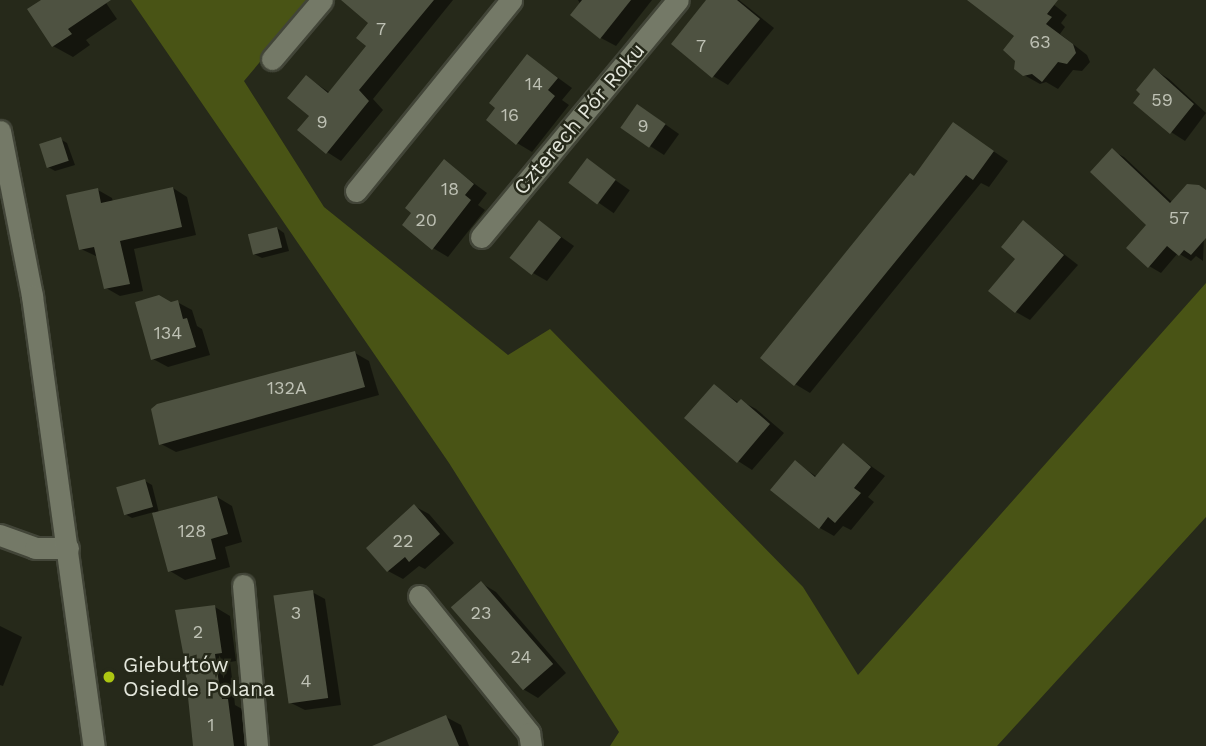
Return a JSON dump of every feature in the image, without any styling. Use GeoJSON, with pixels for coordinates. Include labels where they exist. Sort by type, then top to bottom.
{"type":"FeatureCollection","features":[{"type":"Feature","properties":{"kind":"street"},"geometry":{"type":"LineString","coordinates":[[272,59],[322,0]]}},
{"type":"Feature","properties":{"kind":"street"},"geometry":{"type":"LineString","coordinates":[[356,191],[511,0]]}},
{"type":"Feature","properties":{"kind":"street","name":"Czterech Pór Roku"},"geometry":{"type":"LineString","coordinates":[[481,237],[678,0]]}},
{"type":"Feature","properties":{"kind":"street"},"geometry":{"type":"LineString","coordinates":[[0,131],[32,296],[94,746]]}},
{"type":"Feature","properties":{"kind":"street"},"geometry":{"type":"LineString","coordinates":[[0,535],[35,548],[68,548]]}},
{"type":"Feature","properties":{"kind":"street"},"geometry":{"type":"LineString","coordinates":[[243,585],[257,746]]}},
{"type":"Feature","properties":{"kind":"street"},"geometry":{"type":"LineString","coordinates":[[419,596],[529,733],[531,746]]}},
{"type":"Feature","properties":{"kind":"green space"},"geometry":{"type":"Polygon","coordinates":[[[131,0],[312,0],[244,81],[324,207],[508,355],[550,329],[803,587],[858,675],[1206,283],[1206,517],[997,746],[610,746],[619,732],[449,463],[131,0]]]}},
{"type":"Feature","properties":{"kind":"building"},"geometry":{"type":"Polygon","coordinates":[[[41,0],[111,0],[68,29],[72,34],[52,47],[27,9],[41,0]]]}},
{"type":"Feature","properties":{"kind":"building"},"geometry":{"type":"Polygon","coordinates":[[[341,0],[434,0],[359,90],[369,101],[326,154],[297,130],[309,116],[287,98],[306,75],[328,93],[366,46],[356,38],[368,23],[341,0]]]}},
{"type":"Feature","properties":{"kind":"building"},"geometry":{"type":"Polygon","coordinates":[[[582,0],[631,0],[600,39],[570,15],[582,0]]]}},
{"type":"Feature","properties":{"kind":"building"},"geometry":{"type":"Polygon","coordinates":[[[706,0],[737,0],[760,19],[712,78],[671,44],[706,0]]]}},
{"type":"Feature","properties":{"kind":"building"},"geometry":{"type":"Polygon","coordinates":[[[967,0],[1058,0],[1047,14],[1052,17],[1046,24],[1073,44],[1076,53],[1067,64],[1058,62],[1042,82],[1032,74],[1023,76],[1014,69],[1015,61],[1003,50],[1014,36],[967,0]]]}},
{"type":"Feature","properties":{"kind":"building"},"geometry":{"type":"Polygon","coordinates":[[[527,54],[558,78],[548,90],[555,96],[516,145],[486,120],[495,108],[489,103],[527,54]]]}},
{"type":"Feature","properties":{"kind":"building"},"geometry":{"type":"Polygon","coordinates":[[[1154,68],[1194,104],[1170,134],[1133,103],[1140,94],[1136,90],[1154,68]]]}},
{"type":"Feature","properties":{"kind":"building"},"geometry":{"type":"Polygon","coordinates":[[[637,104],[666,124],[649,148],[620,128],[637,104]]]}},
{"type":"Feature","properties":{"kind":"building"},"geometry":{"type":"Polygon","coordinates":[[[953,122],[994,151],[973,180],[966,175],[794,386],[760,358],[910,173],[914,176],[953,122]]]}},
{"type":"Feature","properties":{"kind":"building"},"geometry":{"type":"Polygon","coordinates":[[[61,137],[69,161],[47,168],[39,144],[61,137]]]}},
{"type":"Feature","properties":{"kind":"building"},"geometry":{"type":"Polygon","coordinates":[[[1112,148],[1170,203],[1187,184],[1199,185],[1206,190],[1206,238],[1191,255],[1184,250],[1179,256],[1167,246],[1148,268],[1126,248],[1146,225],[1090,172],[1112,148]]]}},
{"type":"Feature","properties":{"kind":"building"},"geometry":{"type":"Polygon","coordinates":[[[587,158],[616,180],[597,204],[568,183],[587,158]]]}},
{"type":"Feature","properties":{"kind":"building"},"geometry":{"type":"Polygon","coordinates":[[[444,159],[474,184],[465,195],[471,200],[432,250],[402,225],[411,213],[405,208],[444,159]]]}},
{"type":"Feature","properties":{"kind":"building"},"geometry":{"type":"Polygon","coordinates":[[[173,187],[182,227],[120,241],[130,284],[104,289],[94,247],[79,250],[66,195],[98,188],[101,203],[173,187]]]}},
{"type":"Feature","properties":{"kind":"building"},"geometry":{"type":"Polygon","coordinates":[[[539,220],[561,237],[532,275],[509,258],[539,220]]]}},
{"type":"Feature","properties":{"kind":"building"},"geometry":{"type":"Polygon","coordinates":[[[1023,220],[1064,255],[1015,313],[988,291],[1015,259],[1001,247],[1023,220]]]}},
{"type":"Feature","properties":{"kind":"building"},"geometry":{"type":"Polygon","coordinates":[[[277,227],[282,247],[253,255],[248,234],[277,227]]]}},
{"type":"Feature","properties":{"kind":"building"},"geometry":{"type":"Polygon","coordinates":[[[159,295],[171,302],[178,300],[183,319],[187,318],[196,347],[151,360],[135,302],[159,295]]]}},
{"type":"Feature","properties":{"kind":"building"},"geometry":{"type":"Polygon","coordinates":[[[355,351],[365,387],[159,445],[151,409],[157,404],[355,351]]]}},
{"type":"Feature","properties":{"kind":"building"},"geometry":{"type":"Polygon","coordinates":[[[714,384],[737,403],[741,399],[770,424],[737,463],[684,418],[714,384]]]}},
{"type":"Feature","properties":{"kind":"building"},"geometry":{"type":"Polygon","coordinates":[[[843,443],[871,467],[854,488],[861,493],[835,523],[828,517],[819,529],[770,490],[795,460],[815,477],[843,443]]]}},
{"type":"Feature","properties":{"kind":"building"},"geometry":{"type":"Polygon","coordinates":[[[145,479],[153,507],[124,515],[116,487],[145,479]]]}},
{"type":"Feature","properties":{"kind":"building"},"geometry":{"type":"Polygon","coordinates":[[[217,496],[228,534],[211,539],[216,559],[168,572],[152,513],[217,496]]]}},
{"type":"Feature","properties":{"kind":"building"},"geometry":{"type":"Polygon","coordinates":[[[414,504],[440,534],[409,562],[405,557],[387,572],[366,548],[414,504]]]}},
{"type":"Feature","properties":{"kind":"building"},"geometry":{"type":"Polygon","coordinates":[[[481,581],[553,664],[523,690],[451,607],[481,581]]]}},
{"type":"Feature","properties":{"kind":"building"},"geometry":{"type":"Polygon","coordinates":[[[313,590],[328,698],[289,704],[273,596],[313,590]]]}},
{"type":"Feature","properties":{"kind":"building"},"geometry":{"type":"Polygon","coordinates":[[[215,605],[222,653],[215,654],[218,677],[222,699],[228,699],[234,746],[193,746],[184,658],[175,610],[215,605]]]}},
{"type":"Feature","properties":{"kind":"building"},"geometry":{"type":"Polygon","coordinates":[[[446,715],[459,746],[372,746],[446,715]]]}},
{"type":"Feature","properties":{"kind":"place","name":"Giebułtów Osiedle Polana"},"geometry":{"type":"Point","coordinates":[109,677]}}]}
